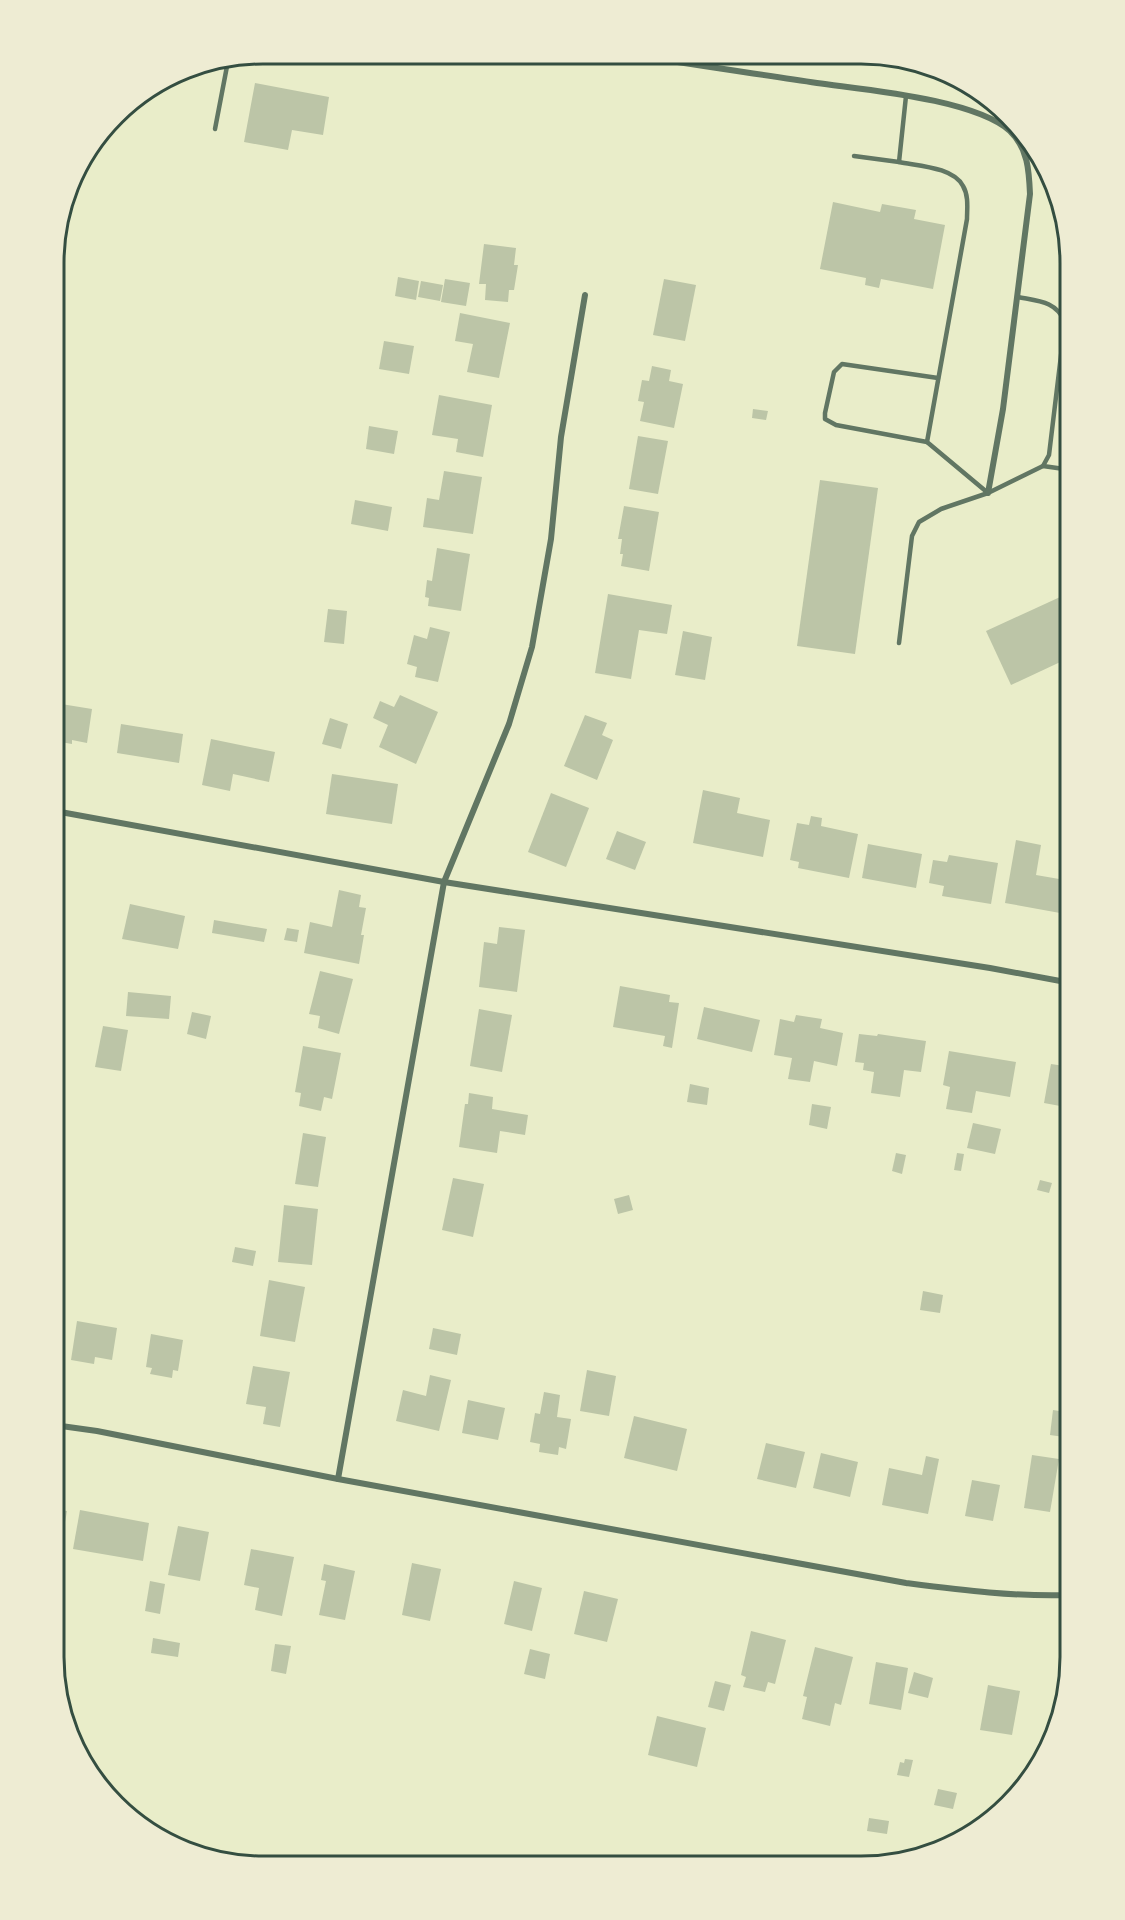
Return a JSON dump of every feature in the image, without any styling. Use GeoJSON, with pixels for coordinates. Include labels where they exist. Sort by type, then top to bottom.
{"type":"FeatureCollection","features":[{"type":"Feature","properties":{"kind":"street"},"geometry":{"type":"LineString","coordinates":[[694,64],[906,96],[967,109],[991,118],[1010,131],[1023,149],[1029,171],[1030,194],[1003,409],[988,493]]}},
{"type":"Feature","properties":{"kind":"street"},"geometry":{"type":"LineString","coordinates":[[338,1479],[444,882],[509,724],[532,647],[551,538],[561,437],[585,295]]}},
{"type":"Feature","properties":{"kind":"street"},"geometry":{"type":"LineString","coordinates":[[64,813],[444,882],[1060,981]]}},
{"type":"Feature","properties":{"kind":"street"},"geometry":{"type":"LineString","coordinates":[[64,1427],[906,1582],[968,1592],[1060,1595]]}},
{"type":"Feature","properties":{"kind":"lane"},"geometry":{"type":"LineString","coordinates":[[215,129],[227,68]]}},
{"type":"Feature","properties":{"kind":"lane"},"geometry":{"type":"LineString","coordinates":[[899,162],[906,96]]}},
{"type":"Feature","properties":{"kind":"lane"},"geometry":{"type":"LineString","coordinates":[[854,156],[899,162],[949,174],[958,179],[965,188],[966,219],[927,442]]}},
{"type":"Feature","properties":{"kind":"lane"},"geometry":{"type":"LineString","coordinates":[[1018,297],[1048,304],[1060,311]]}},
{"type":"Feature","properties":{"kind":"lane"},"geometry":{"type":"LineString","coordinates":[[938,378],[842,364],[834,372],[825,418],[829,423],[836,425],[927,442],[988,493]]}},
{"type":"Feature","properties":{"kind":"lane"},"geometry":{"type":"LineString","coordinates":[[1043,466],[1049,455],[1060,364]]}},
{"type":"Feature","properties":{"kind":"lane"},"geometry":{"type":"LineString","coordinates":[[899,643],[912,536],[919,522],[941,508],[988,493],[1043,466],[1060,468]]}},
{"type":"Feature","properties":{"kind":"building"},"geometry":{"type":"Polygon","coordinates":[[[255,83],[329,97],[323,135],[292,130],[288,150],[244,142],[255,83]]]}},
{"type":"Feature","properties":{"kind":"building"},"geometry":{"type":"Polygon","coordinates":[[[833,202],[880,212],[882,204],[916,210],[914,219],[945,225],[933,289],[881,279],[879,288],[865,285],[866,278],[820,269],[833,202]]]}},
{"type":"Feature","properties":{"kind":"building"},"geometry":{"type":"Polygon","coordinates":[[[484,244],[516,248],[514,265],[518,265],[514,290],[509,290],[508,302],[485,300],[486,284],[479,284],[484,244]]]}},
{"type":"Feature","properties":{"kind":"building"},"geometry":{"type":"Polygon","coordinates":[[[398,277],[419,281],[416,300],[395,296],[398,277]]]}},
{"type":"Feature","properties":{"kind":"building"},"geometry":{"type":"Polygon","coordinates":[[[445,279],[470,283],[466,306],[441,302],[445,279]]]}},
{"type":"Feature","properties":{"kind":"building"},"geometry":{"type":"Polygon","coordinates":[[[664,279],[696,285],[685,341],[653,335],[664,279]]]}},
{"type":"Feature","properties":{"kind":"building"},"geometry":{"type":"Polygon","coordinates":[[[421,281],[443,285],[440,301],[418,297],[421,281]]]}},
{"type":"Feature","properties":{"kind":"building"},"geometry":{"type":"Polygon","coordinates":[[[460,313],[510,323],[499,378],[467,372],[473,344],[455,341],[460,313]]]}},
{"type":"Feature","properties":{"kind":"building"},"geometry":{"type":"Polygon","coordinates":[[[384,341],[414,346],[409,374],[379,369],[384,341]]]}},
{"type":"Feature","properties":{"kind":"building"},"geometry":{"type":"Polygon","coordinates":[[[652,366],[671,370],[669,381],[683,384],[674,428],[640,421],[644,402],[638,401],[642,380],[649,381],[652,366]]]}},
{"type":"Feature","properties":{"kind":"building"},"geometry":{"type":"Polygon","coordinates":[[[439,395],[492,405],[483,457],[456,452],[458,439],[432,435],[439,395]]]}},
{"type":"Feature","properties":{"kind":"building"},"geometry":{"type":"Polygon","coordinates":[[[753,409],[768,411],[766,420],[752,418],[753,409]]]}},
{"type":"Feature","properties":{"kind":"building"},"geometry":{"type":"Polygon","coordinates":[[[369,426],[398,431],[394,454],[366,449],[369,426]]]}},
{"type":"Feature","properties":{"kind":"building"},"geometry":{"type":"Polygon","coordinates":[[[638,436],[668,441],[658,494],[629,489],[638,436]]]}},
{"type":"Feature","properties":{"kind":"building"},"geometry":{"type":"Polygon","coordinates":[[[444,471],[482,477],[473,534],[423,527],[427,498],[439,500],[444,471]]]}},
{"type":"Feature","properties":{"kind":"building"},"geometry":{"type":"Polygon","coordinates":[[[820,480],[878,488],[855,654],[797,646],[820,480]]]}},
{"type":"Feature","properties":{"kind":"building"},"geometry":{"type":"Polygon","coordinates":[[[355,500],[392,507],[388,531],[351,524],[355,500]]]}},
{"type":"Feature","properties":{"kind":"building"},"geometry":{"type":"Polygon","coordinates":[[[624,506],[659,512],[649,571],[621,566],[622,539],[618,539],[624,506]]]}},
{"type":"Feature","properties":{"kind":"building"},"geometry":{"type":"Polygon","coordinates":[[[437,548],[470,554],[461,611],[428,606],[429,598],[425,597],[427,580],[432,581],[437,548]]]}},
{"type":"Feature","properties":{"kind":"building"},"geometry":{"type":"Polygon","coordinates":[[[608,594],[672,605],[667,634],[639,630],[631,679],[595,673],[608,594]]]}},
{"type":"Feature","properties":{"kind":"building"},"geometry":{"type":"Polygon","coordinates":[[[1060,597],[1060,662],[1011,685],[986,631],[1060,597]]]}},
{"type":"Feature","properties":{"kind":"building"},"geometry":{"type":"Polygon","coordinates":[[[328,609],[347,611],[344,644],[324,642],[328,609]]]}},
{"type":"Feature","properties":{"kind":"building"},"geometry":{"type":"Polygon","coordinates":[[[430,627],[450,632],[438,682],[415,677],[417,667],[407,664],[414,635],[427,639],[430,627]]]}},
{"type":"Feature","properties":{"kind":"building"},"geometry":{"type":"Polygon","coordinates":[[[683,631],[712,637],[705,680],[675,675],[683,631]]]}},
{"type":"Feature","properties":{"kind":"building"},"geometry":{"type":"Polygon","coordinates":[[[400,695],[438,712],[416,764],[379,747],[388,725],[373,718],[380,701],[394,707],[400,695]]]}},
{"type":"Feature","properties":{"kind":"building"},"geometry":{"type":"Polygon","coordinates":[[[64,704],[92,709],[87,743],[72,740],[72,744],[64,743],[64,704]]]}},
{"type":"Feature","properties":{"kind":"building"},"geometry":{"type":"Polygon","coordinates":[[[585,715],[607,723],[602,735],[613,740],[597,780],[564,766],[585,715]]]}},
{"type":"Feature","properties":{"kind":"building"},"geometry":{"type":"Polygon","coordinates":[[[330,718],[348,724],[341,749],[322,744],[330,718]]]}},
{"type":"Feature","properties":{"kind":"building"},"geometry":{"type":"Polygon","coordinates":[[[121,724],[183,734],[179,763],[117,753],[121,724]]]}},
{"type":"Feature","properties":{"kind":"building"},"geometry":{"type":"Polygon","coordinates":[[[211,739],[275,752],[269,782],[233,774],[230,791],[202,785],[211,739]]]}},
{"type":"Feature","properties":{"kind":"building"},"geometry":{"type":"Polygon","coordinates":[[[332,774],[398,784],[392,824],[326,814],[332,774]]]}},
{"type":"Feature","properties":{"kind":"building"},"geometry":{"type":"Polygon","coordinates":[[[703,790],[740,798],[737,813],[770,820],[763,857],[693,843],[703,790]]]}},
{"type":"Feature","properties":{"kind":"building"},"geometry":{"type":"Polygon","coordinates":[[[551,793],[589,808],[566,867],[528,852],[551,793]]]}},
{"type":"Feature","properties":{"kind":"building"},"geometry":{"type":"Polygon","coordinates":[[[811,816],[822,818],[821,826],[858,834],[849,878],[798,868],[799,862],[790,860],[797,823],[809,825],[811,816]]]}},
{"type":"Feature","properties":{"kind":"building"},"geometry":{"type":"Polygon","coordinates":[[[617,831],[646,842],[635,870],[606,859],[617,831]]]}},
{"type":"Feature","properties":{"kind":"building"},"geometry":{"type":"Polygon","coordinates":[[[1016,840],[1041,845],[1036,875],[1060,879],[1060,913],[1005,903],[1016,840]]]}},
{"type":"Feature","properties":{"kind":"building"},"geometry":{"type":"Polygon","coordinates":[[[868,844],[922,854],[916,888],[862,878],[868,844]]]}},
{"type":"Feature","properties":{"kind":"building"},"geometry":{"type":"Polygon","coordinates":[[[949,855],[998,863],[991,904],[942,896],[944,886],[929,883],[933,860],[947,862],[949,855]]]}},
{"type":"Feature","properties":{"kind":"building"},"geometry":{"type":"Polygon","coordinates":[[[339,890],[361,895],[359,907],[366,908],[359,964],[304,953],[310,922],[332,927],[339,890]]]}},
{"type":"Feature","properties":{"kind":"building"},"geometry":{"type":"Polygon","coordinates":[[[130,904],[185,916],[178,949],[122,939],[130,904]]]}},
{"type":"Feature","properties":{"kind":"building"},"geometry":{"type":"Polygon","coordinates":[[[214,920],[267,929],[264,942],[212,933],[214,920]]]}},
{"type":"Feature","properties":{"kind":"building"},"geometry":{"type":"Polygon","coordinates":[[[499,927],[525,930],[517,992],[479,987],[484,942],[497,944],[499,927]]]}},
{"type":"Feature","properties":{"kind":"building"},"geometry":{"type":"Polygon","coordinates":[[[287,928],[299,930],[297,942],[284,940],[287,928]]]}},
{"type":"Feature","properties":{"kind":"building"},"geometry":{"type":"Polygon","coordinates":[[[320,971],[353,979],[339,1034],[318,1028],[320,1016],[309,1014],[320,971]]]}},
{"type":"Feature","properties":{"kind":"building"},"geometry":{"type":"Polygon","coordinates":[[[620,986],[670,995],[669,1002],[679,1003],[672,1048],[663,1046],[665,1036],[613,1027],[620,986]]]}},
{"type":"Feature","properties":{"kind":"building"},"geometry":{"type":"Polygon","coordinates":[[[128,992],[171,996],[169,1019],[126,1016],[128,992]]]}},
{"type":"Feature","properties":{"kind":"building"},"geometry":{"type":"Polygon","coordinates":[[[704,1007],[760,1020],[752,1052],[697,1039],[704,1007]]]}},
{"type":"Feature","properties":{"kind":"building"},"geometry":{"type":"Polygon","coordinates":[[[479,1009],[512,1015],[502,1072],[470,1066],[479,1009]]]}},
{"type":"Feature","properties":{"kind":"building"},"geometry":{"type":"Polygon","coordinates":[[[192,1012],[211,1016],[206,1039],[187,1034],[192,1012]]]}},
{"type":"Feature","properties":{"kind":"building"},"geometry":{"type":"Polygon","coordinates":[[[796,1015],[822,1019],[820,1028],[843,1033],[837,1066],[814,1061],[810,1082],[788,1079],[792,1058],[774,1055],[780,1019],[794,1022],[796,1015]]]}},
{"type":"Feature","properties":{"kind":"building"},"geometry":{"type":"Polygon","coordinates":[[[103,1026],[128,1030],[121,1071],[95,1067],[103,1026]]]}},
{"type":"Feature","properties":{"kind":"building"},"geometry":{"type":"Polygon","coordinates":[[[859,1034],[877,1036],[878,1034],[926,1041],[921,1072],[904,1070],[900,1097],[871,1093],[874,1072],[863,1070],[864,1063],[855,1062],[859,1034]]]}},
{"type":"Feature","properties":{"kind":"building"},"geometry":{"type":"Polygon","coordinates":[[[303,1046],[341,1053],[332,1099],[324,1097],[321,1111],[299,1106],[301,1093],[295,1092],[303,1046]]]}},
{"type":"Feature","properties":{"kind":"building"},"geometry":{"type":"Polygon","coordinates":[[[949,1051],[1016,1062],[1010,1097],[976,1091],[972,1113],[946,1109],[950,1087],[943,1085],[949,1051]]]}},
{"type":"Feature","properties":{"kind":"building"},"geometry":{"type":"Polygon","coordinates":[[[1051,1064],[1060,1065],[1060,1106],[1044,1103],[1051,1064]]]}},
{"type":"Feature","properties":{"kind":"building"},"geometry":{"type":"Polygon","coordinates":[[[690,1084],[709,1088],[707,1105],[687,1102],[690,1084]]]}},
{"type":"Feature","properties":{"kind":"building"},"geometry":{"type":"Polygon","coordinates":[[[469,1093],[493,1097],[492,1109],[528,1115],[525,1135],[500,1131],[497,1153],[459,1147],[465,1104],[468,1104],[469,1093]]]}},
{"type":"Feature","properties":{"kind":"building"},"geometry":{"type":"Polygon","coordinates":[[[812,1104],[831,1107],[827,1129],[809,1125],[812,1104]]]}},
{"type":"Feature","properties":{"kind":"building"},"geometry":{"type":"Polygon","coordinates":[[[973,1123],[1001,1129],[995,1154],[967,1148],[973,1123]]]}},
{"type":"Feature","properties":{"kind":"building"},"geometry":{"type":"Polygon","coordinates":[[[303,1133],[326,1137],[318,1187],[295,1184],[303,1133]]]}},
{"type":"Feature","properties":{"kind":"building"},"geometry":{"type":"Polygon","coordinates":[[[896,1153],[906,1155],[902,1174],[892,1171],[896,1153]]]}},
{"type":"Feature","properties":{"kind":"building"},"geometry":{"type":"Polygon","coordinates":[[[957,1153],[964,1154],[961,1171],[954,1170],[957,1153]]]}},
{"type":"Feature","properties":{"kind":"building"},"geometry":{"type":"Polygon","coordinates":[[[453,1178],[484,1184],[473,1237],[442,1230],[453,1178]]]}},
{"type":"Feature","properties":{"kind":"building"},"geometry":{"type":"Polygon","coordinates":[[[1040,1180],[1052,1183],[1049,1193],[1037,1190],[1040,1180]]]}},
{"type":"Feature","properties":{"kind":"building"},"geometry":{"type":"Polygon","coordinates":[[[629,1195],[633,1210],[618,1214],[614,1199],[629,1195]]]}},
{"type":"Feature","properties":{"kind":"building"},"geometry":{"type":"Polygon","coordinates":[[[284,1205],[318,1209],[312,1265],[278,1262],[284,1205]]]}},
{"type":"Feature","properties":{"kind":"building"},"geometry":{"type":"Polygon","coordinates":[[[235,1247],[256,1251],[253,1266],[232,1262],[235,1247]]]}},
{"type":"Feature","properties":{"kind":"building"},"geometry":{"type":"Polygon","coordinates":[[[269,1280],[305,1287],[295,1342],[260,1336],[269,1280]]]}},
{"type":"Feature","properties":{"kind":"building"},"geometry":{"type":"Polygon","coordinates":[[[923,1291],[943,1295],[940,1313],[920,1310],[923,1291]]]}},
{"type":"Feature","properties":{"kind":"building"},"geometry":{"type":"Polygon","coordinates":[[[77,1321],[117,1328],[112,1360],[95,1357],[94,1364],[71,1360],[77,1321]]]}},
{"type":"Feature","properties":{"kind":"building"},"geometry":{"type":"Polygon","coordinates":[[[433,1328],[461,1334],[457,1355],[429,1349],[433,1328]]]}},
{"type":"Feature","properties":{"kind":"building"},"geometry":{"type":"Polygon","coordinates":[[[151,1334],[183,1340],[178,1371],[173,1370],[172,1378],[150,1374],[152,1368],[146,1367],[151,1334]]]}},
{"type":"Feature","properties":{"kind":"building"},"geometry":{"type":"Polygon","coordinates":[[[253,1366],[290,1372],[280,1427],[263,1424],[266,1407],[246,1404],[253,1366]]]}},
{"type":"Feature","properties":{"kind":"building"},"geometry":{"type":"Polygon","coordinates":[[[587,1370],[616,1376],[609,1416],[580,1411],[587,1370]]]}},
{"type":"Feature","properties":{"kind":"building"},"geometry":{"type":"Polygon","coordinates":[[[430,1375],[451,1380],[439,1431],[396,1421],[403,1390],[426,1396],[430,1375]]]}},
{"type":"Feature","properties":{"kind":"building"},"geometry":{"type":"Polygon","coordinates":[[[544,1392],[560,1395],[557,1417],[571,1419],[566,1449],[559,1447],[558,1455],[539,1452],[540,1444],[530,1442],[535,1413],[540,1414],[544,1392]]]}},
{"type":"Feature","properties":{"kind":"building"},"geometry":{"type":"Polygon","coordinates":[[[468,1400],[505,1408],[498,1440],[462,1433],[468,1400]]]}},
{"type":"Feature","properties":{"kind":"building"},"geometry":{"type":"Polygon","coordinates":[[[1053,1410],[1060,1411],[1060,1436],[1050,1435],[1053,1410]]]}},
{"type":"Feature","properties":{"kind":"building"},"geometry":{"type":"Polygon","coordinates":[[[634,1416],[687,1429],[677,1471],[624,1458],[634,1416]]]}},
{"type":"Feature","properties":{"kind":"building"},"geometry":{"type":"Polygon","coordinates":[[[766,1443],[805,1452],[796,1488],[757,1479],[766,1443]]]}},
{"type":"Feature","properties":{"kind":"building"},"geometry":{"type":"Polygon","coordinates":[[[821,1453],[858,1462],[850,1497],[813,1488],[821,1453]]]}},
{"type":"Feature","properties":{"kind":"building"},"geometry":{"type":"Polygon","coordinates":[[[1032,1455],[1059,1459],[1050,1512],[1024,1508],[1032,1455]]]}},
{"type":"Feature","properties":{"kind":"building"},"geometry":{"type":"Polygon","coordinates":[[[926,1456],[939,1459],[928,1514],[882,1505],[889,1468],[922,1475],[926,1456]]]}},
{"type":"Feature","properties":{"kind":"building"},"geometry":{"type":"Polygon","coordinates":[[[972,1480],[1000,1485],[993,1521],[965,1516],[972,1480]]]}},
{"type":"Feature","properties":{"kind":"building"},"geometry":{"type":"Polygon","coordinates":[[[80,1510],[149,1523],[143,1561],[73,1549],[80,1510]]]}},
{"type":"Feature","properties":{"kind":"building"},"geometry":{"type":"Polygon","coordinates":[[[64,1511],[67,1511],[64,1528],[64,1511]]]}},
{"type":"Feature","properties":{"kind":"building"},"geometry":{"type":"Polygon","coordinates":[[[178,1526],[209,1532],[200,1581],[168,1575],[178,1526]]]}},
{"type":"Feature","properties":{"kind":"building"},"geometry":{"type":"Polygon","coordinates":[[[251,1549],[294,1557],[282,1616],[255,1610],[259,1588],[244,1585],[251,1549]]]}},
{"type":"Feature","properties":{"kind":"building"},"geometry":{"type":"Polygon","coordinates":[[[412,1563],[441,1569],[430,1621],[402,1615],[412,1563]]]}},
{"type":"Feature","properties":{"kind":"building"},"geometry":{"type":"Polygon","coordinates":[[[324,1564],[355,1571],[345,1620],[319,1615],[326,1581],[321,1580],[324,1564]]]}},
{"type":"Feature","properties":{"kind":"building"},"geometry":{"type":"Polygon","coordinates":[[[150,1581],[165,1584],[160,1614],[145,1611],[150,1581]]]}},
{"type":"Feature","properties":{"kind":"building"},"geometry":{"type":"Polygon","coordinates":[[[514,1581],[542,1588],[532,1631],[504,1624],[514,1581]]]}},
{"type":"Feature","properties":{"kind":"building"},"geometry":{"type":"Polygon","coordinates":[[[584,1591],[618,1599],[607,1642],[574,1634],[584,1591]]]}},
{"type":"Feature","properties":{"kind":"building"},"geometry":{"type":"Polygon","coordinates":[[[751,1631],[786,1640],[775,1684],[768,1682],[765,1692],[743,1687],[746,1677],[741,1675],[751,1631]]]}},
{"type":"Feature","properties":{"kind":"building"},"geometry":{"type":"Polygon","coordinates":[[[153,1638],[180,1643],[178,1657],[151,1653],[153,1638]]]}},
{"type":"Feature","properties":{"kind":"building"},"geometry":{"type":"Polygon","coordinates":[[[275,1644],[291,1646],[286,1674],[271,1671],[275,1644]]]}},
{"type":"Feature","properties":{"kind":"building"},"geometry":{"type":"Polygon","coordinates":[[[815,1647],[853,1657],[841,1705],[835,1703],[830,1726],[802,1719],[807,1697],[803,1696],[815,1647]]]}},
{"type":"Feature","properties":{"kind":"building"},"geometry":{"type":"Polygon","coordinates":[[[530,1649],[550,1654],[545,1679],[524,1674],[530,1649]]]}},
{"type":"Feature","properties":{"kind":"building"},"geometry":{"type":"Polygon","coordinates":[[[876,1662],[908,1668],[901,1710],[869,1704],[876,1662]]]}},
{"type":"Feature","properties":{"kind":"building"},"geometry":{"type":"Polygon","coordinates":[[[914,1672],[933,1678],[928,1698],[908,1693],[914,1672]]]}},
{"type":"Feature","properties":{"kind":"building"},"geometry":{"type":"Polygon","coordinates":[[[715,1681],[731,1685],[724,1711],[708,1707],[715,1681]]]}},
{"type":"Feature","properties":{"kind":"building"},"geometry":{"type":"Polygon","coordinates":[[[988,1685],[1020,1691],[1012,1735],[980,1730],[988,1685]]]}},
{"type":"Feature","properties":{"kind":"building"},"geometry":{"type":"Polygon","coordinates":[[[657,1716],[706,1728],[697,1767],[648,1755],[657,1716]]]}},
{"type":"Feature","properties":{"kind":"building"},"geometry":{"type":"Polygon","coordinates":[[[905,1759],[913,1760],[909,1777],[897,1775],[900,1762],[904,1763],[905,1759]]]}},
{"type":"Feature","properties":{"kind":"building"},"geometry":{"type":"Polygon","coordinates":[[[938,1789],[957,1793],[953,1809],[934,1805],[938,1789]]]}},
{"type":"Feature","properties":{"kind":"building"},"geometry":{"type":"Polygon","coordinates":[[[869,1818],[889,1821],[887,1834],[867,1831],[869,1818]]]}}]}
